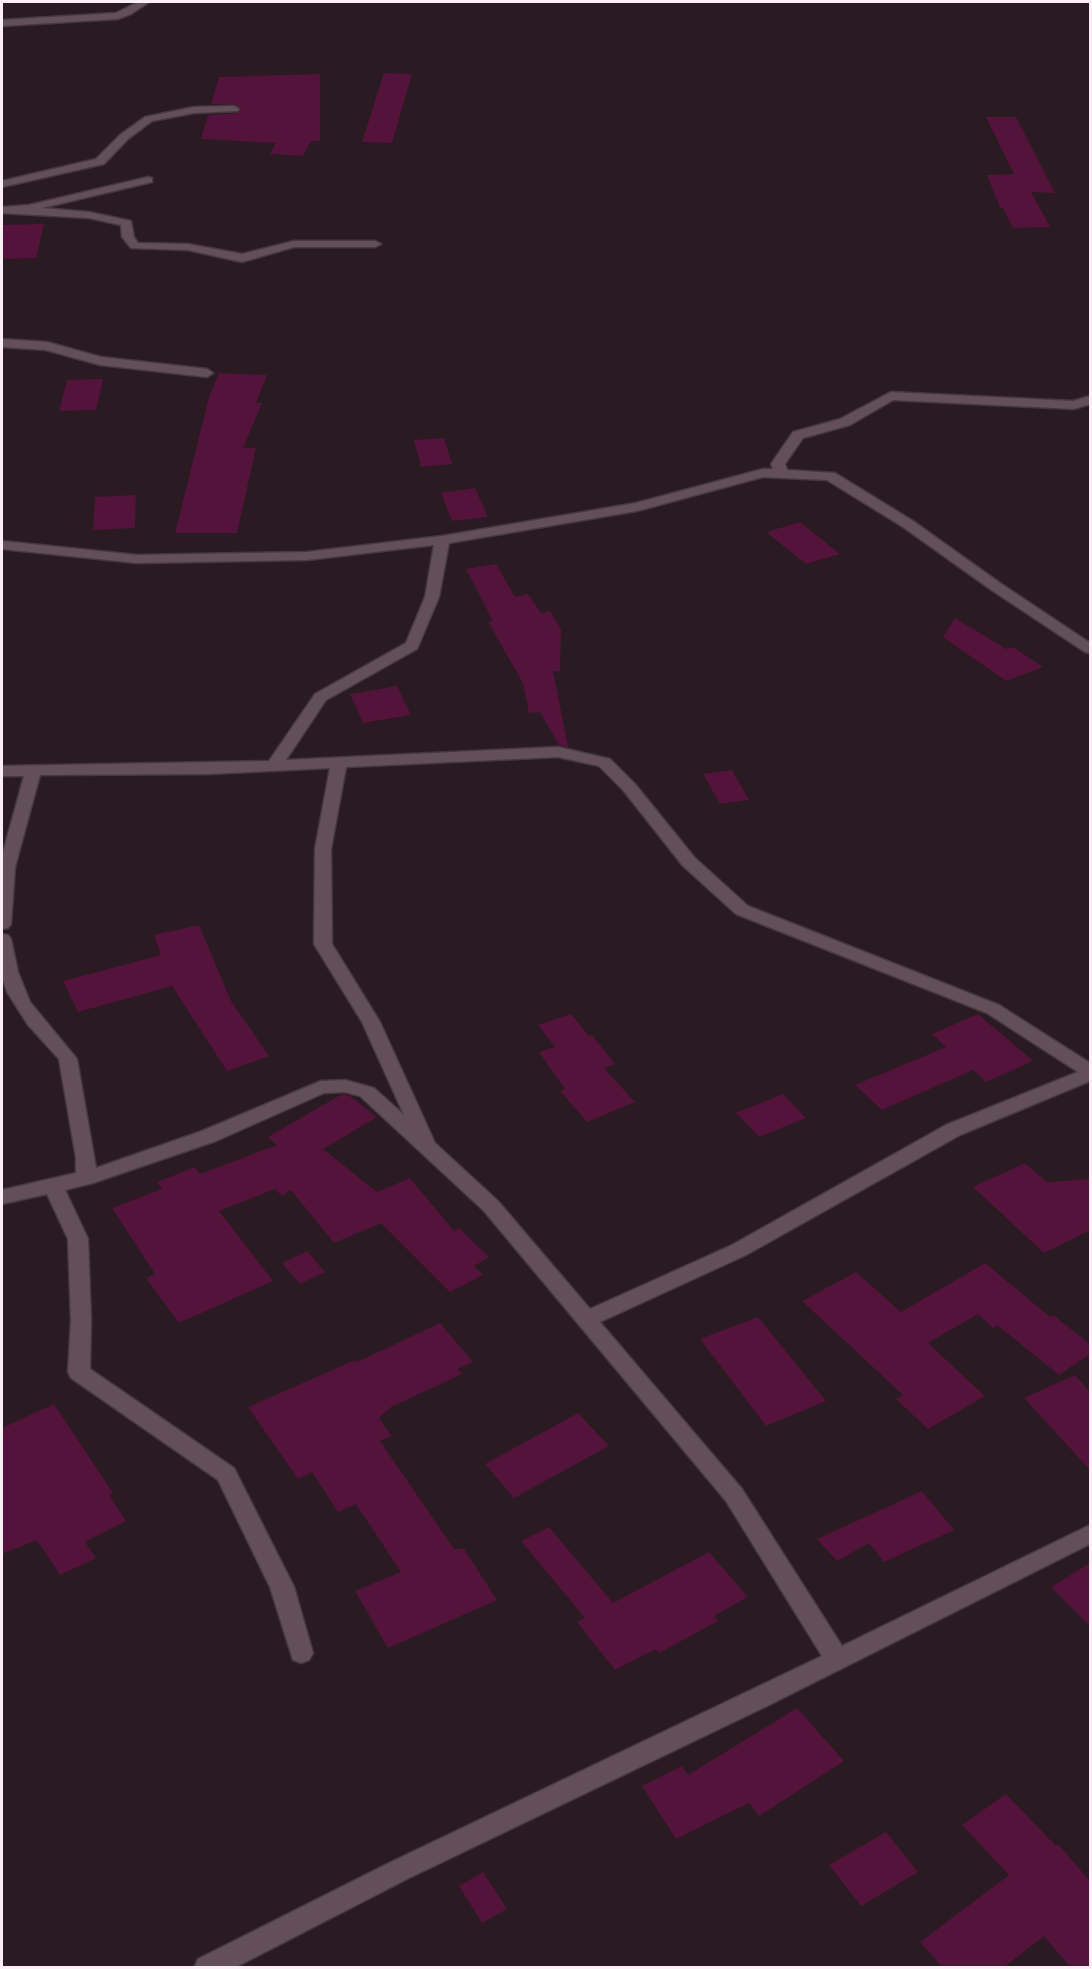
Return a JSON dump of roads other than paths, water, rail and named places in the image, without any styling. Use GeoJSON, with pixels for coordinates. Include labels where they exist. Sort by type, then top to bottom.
{"type":"FeatureCollection","features":[{"type":"Feature","properties":{"kind":"street"},"geometry":{"type":"LineString","coordinates":[[2,23],[118,16],[144,2]]}},
{"type":"Feature","properties":{"kind":"street"},"geometry":{"type":"LineString","coordinates":[[2,184],[38,174],[100,162],[124,137],[149,119],[194,110],[234,109]]}},
{"type":"Feature","properties":{"kind":"street"},"geometry":{"type":"LineString","coordinates":[[15,210],[148,180]]}},
{"type":"Feature","properties":{"kind":"street"},"geometry":{"type":"LineString","coordinates":[[2,210],[89,215],[127,223],[128,237],[135,246],[188,247],[242,258],[294,244],[375,244]]}},
{"type":"Feature","properties":{"kind":"street"},"geometry":{"type":"LineString","coordinates":[[2,343],[47,346],[100,361],[207,373]]}},
{"type":"Feature","properties":{"kind":"street"},"geometry":{"type":"LineString","coordinates":[[782,474],[777,464],[798,435],[845,422],[891,396],[1074,405],[1090,400]]}},
{"type":"Feature","properties":{"kind":"street"},"geometry":{"type":"LineString","coordinates":[[2,545],[136,559],[307,556],[442,540],[637,507],[763,473],[830,476],[908,524],[995,586],[1090,649]]}},
{"type":"Feature","properties":{"kind":"street"},"geometry":{"type":"LineString","coordinates":[[274,766],[320,697],[412,646],[432,597],[442,540]]}},
{"type":"Feature","properties":{"kind":"street"},"geometry":{"type":"LineString","coordinates":[[2,771],[209,769],[558,752],[604,762],[629,787],[688,862],[742,910],[993,1010],[1090,1073]]}},
{"type":"Feature","properties":{"kind":"street"},"geometry":{"type":"LineString","coordinates":[[339,762],[323,849],[323,944],[371,1022],[429,1149]]}},
{"type":"Feature","properties":{"kind":"street"},"geometry":{"type":"LineString","coordinates":[[2,924],[7,867],[33,771]]}},
{"type":"Feature","properties":{"kind":"street"},"geometry":{"type":"LineString","coordinates":[[3,951],[10,982],[33,1019],[61,1047],[68,1059],[86,1158],[86,1178]]}},
{"type":"Feature","properties":{"kind":"street"},"geometry":{"type":"LineString","coordinates":[[587,1319],[738,1250],[953,1130],[1090,1073]]}},
{"type":"Feature","properties":{"kind":"street"},"geometry":{"type":"LineString","coordinates":[[2,1197],[86,1178],[209,1136],[321,1087],[345,1086],[367,1092],[491,1206],[734,1495],[838,1660]]}},
{"type":"Feature","properties":{"kind":"street"},"geometry":{"type":"LineString","coordinates":[[52,1186],[78,1239],[81,1320],[79,1372],[226,1474],[282,1587],[301,1653]]}},
{"type":"Feature","properties":{"kind":"street"},"geometry":{"type":"LineString","coordinates":[[207,1968],[398,1871],[838,1660],[1090,1534]]}}]}
